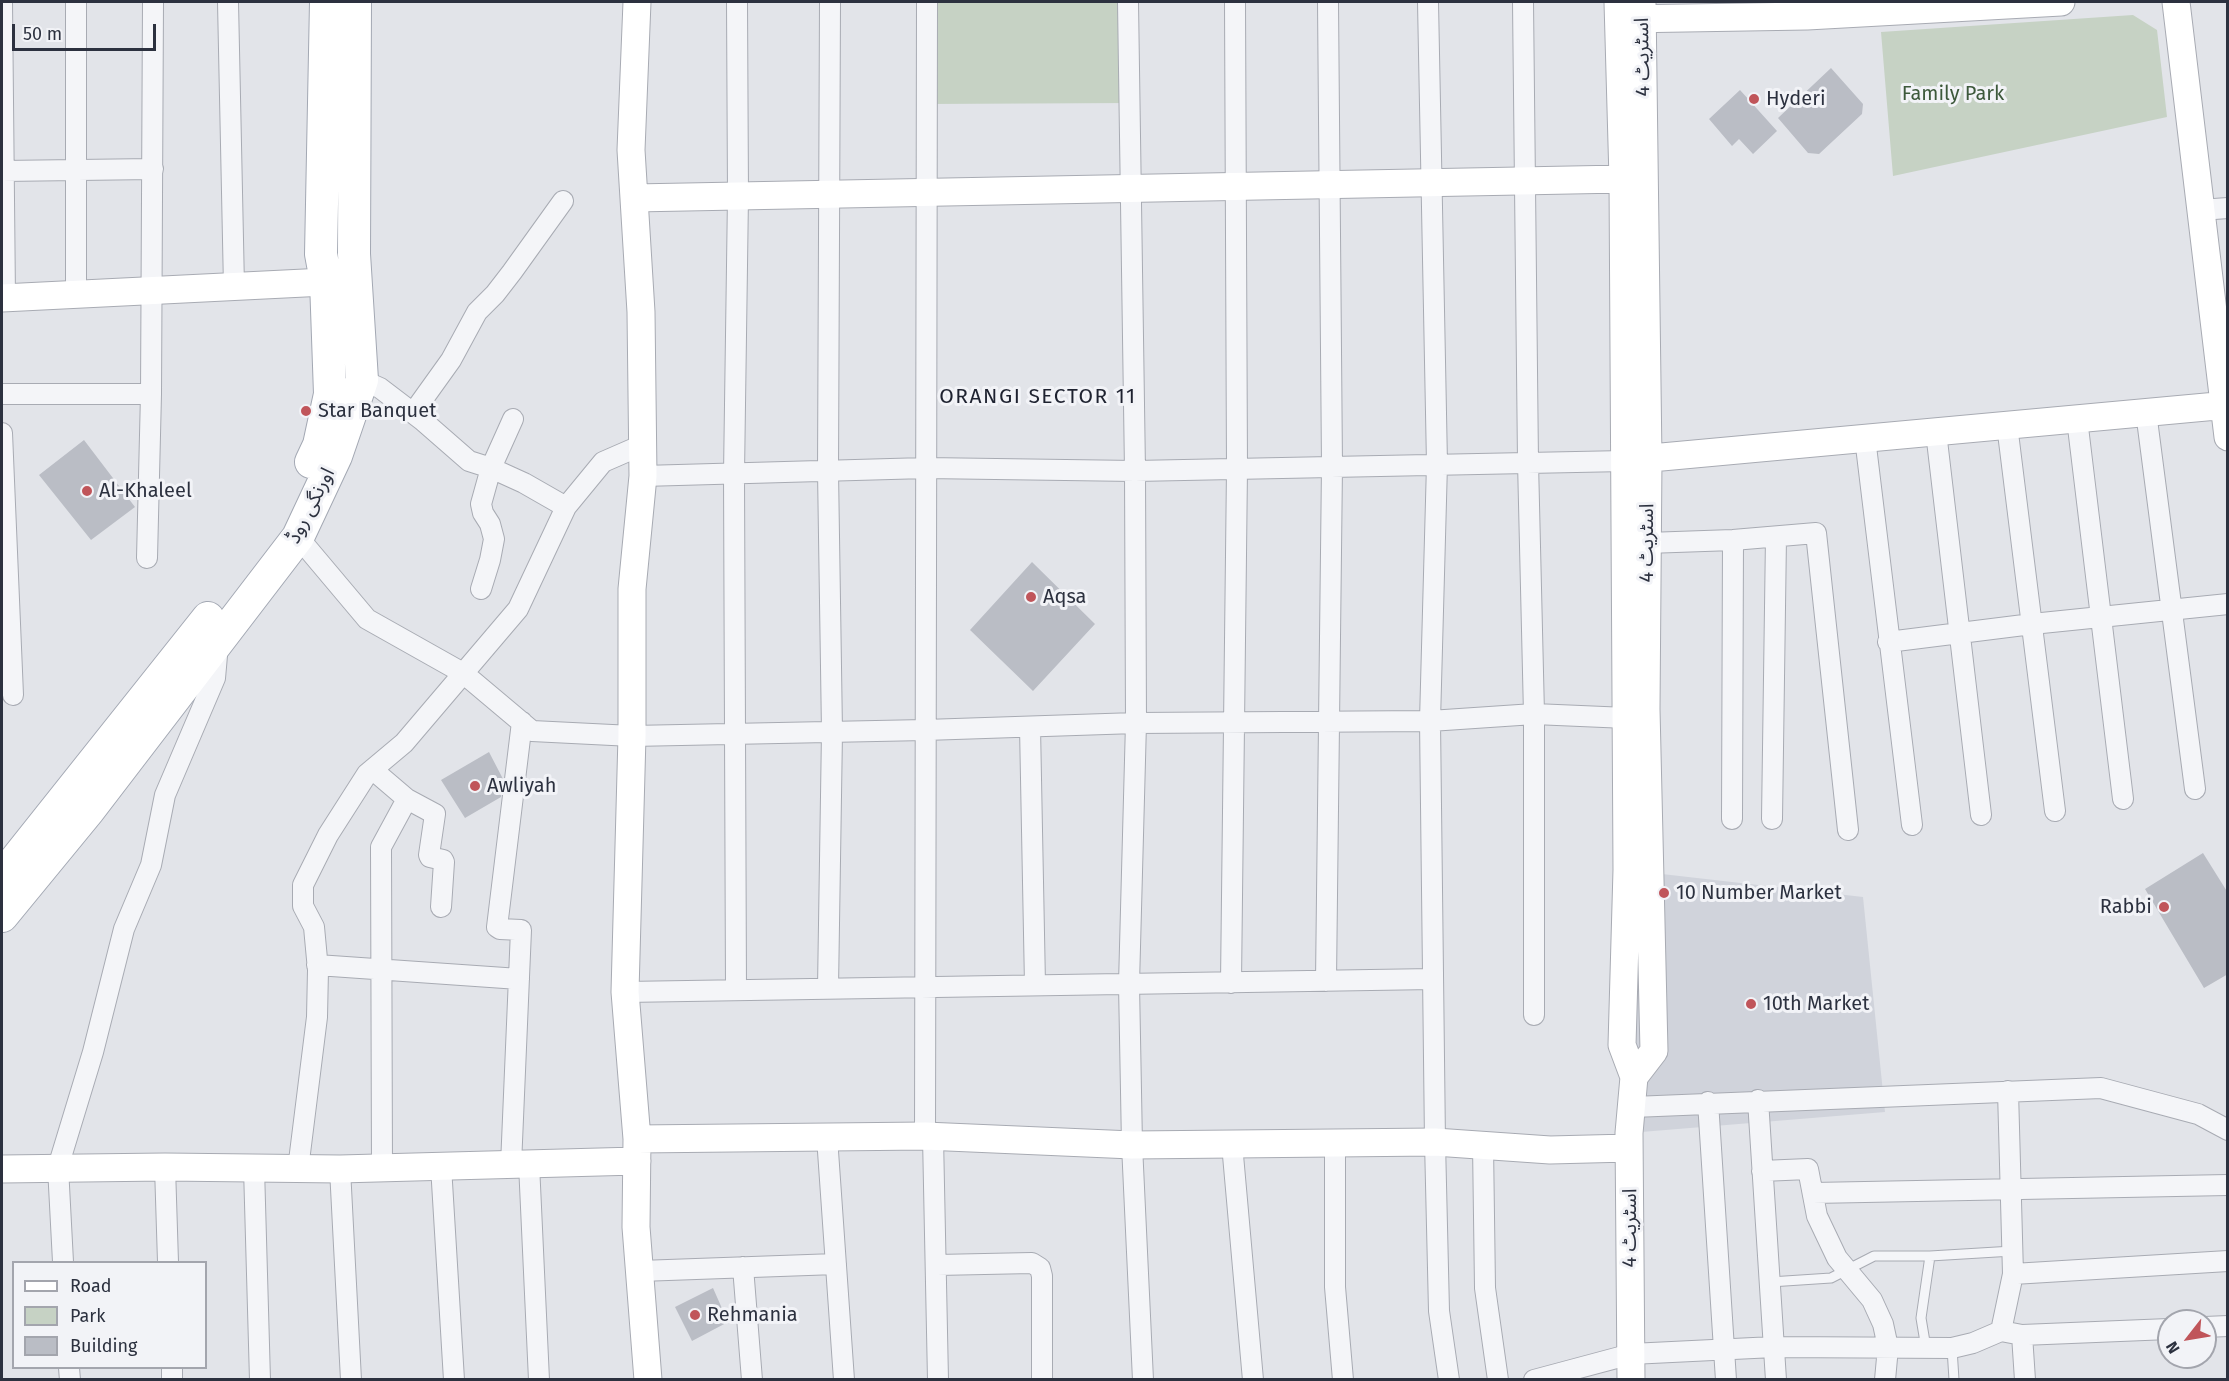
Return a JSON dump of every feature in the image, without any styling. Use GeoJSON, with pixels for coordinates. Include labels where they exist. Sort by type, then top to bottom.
{"type":"FeatureCollection","features":[{"type":"Feature","properties":{"kind":"main road","name":"اورنگی روڈ"},"geometry":{"type":"LineString","coordinates":[[2,916],[89,810],[298,537],[336,456],[362,380],[334,272],[326,2]]}},
{"type":"Feature","properties":{"kind":"main road","name":"اورنگی روڈ"},"geometry":{"type":"LineString","coordinates":[[334,272],[355,2]]}},
{"type":"Feature","properties":{"kind":"main road"},"geometry":{"type":"LineString","coordinates":[[2,877],[282,522],[319,445],[330,394],[334,272]]}},
{"type":"Feature","properties":{"kind":"street"},"geometry":{"type":"LineString","coordinates":[[2,2],[3,298],[234,287],[334,272]]}},
{"type":"Feature","properties":{"kind":"street"},"geometry":{"type":"LineString","coordinates":[[76,2],[76,295]]}},
{"type":"Feature","properties":{"kind":"street"},"geometry":{"type":"LineString","coordinates":[[147,558],[151,394],[153,2]]}},
{"type":"Feature","properties":{"kind":"street"},"geometry":{"type":"LineString","coordinates":[[228,2],[234,287]]}},
{"type":"Feature","properties":{"kind":"street"},"geometry":{"type":"LineString","coordinates":[[637,2],[631,150],[641,312],[643,476],[632,589],[632,736],[625,992],[637,1150],[636,1227],[648,1380]]}},
{"type":"Feature","properties":{"kind":"street"},"geometry":{"type":"LineString","coordinates":[[736,990],[734,474],[738,196],[737,2]]}},
{"type":"Feature","properties":{"kind":"street"},"geometry":{"type":"LineString","coordinates":[[828,988],[832,732],[828,471],[830,2]]}},
{"type":"Feature","properties":{"kind":"street"},"geometry":{"type":"LineString","coordinates":[[927,2],[924,988],[929,1136],[937,1265],[938,1380]]}},
{"type":"Feature","properties":{"kind":"street"},"geometry":{"type":"LineString","coordinates":[[1128,2],[1136,471],[1136,723],[1129,984],[1132,1145],[1143,1380]]}},
{"type":"Feature","properties":{"kind":"street"},"geometry":{"type":"LineString","coordinates":[[1232,983],[1237,469],[1235,2]]}},
{"type":"Feature","properties":{"kind":"street"},"geometry":{"type":"LineString","coordinates":[[1326,981],[1327,721],[1332,466],[1328,2]]}},
{"type":"Feature","properties":{"kind":"street"},"geometry":{"type":"LineString","coordinates":[[1428,2],[1437,464],[1430,721],[1435,1142],[1439,1311],[1449,1380]]}},
{"type":"Feature","properties":{"kind":"street"},"geometry":{"type":"LineString","coordinates":[[1523,2],[1528,462],[1534,714],[1534,1015]]}},
{"type":"Feature","properties":{"kind":"street"},"geometry":{"type":"LineString","coordinates":[[1630,10],[1806,9],[2061,2]]}},
{"type":"Feature","properties":{"kind":"street"},"geometry":{"type":"LineString","coordinates":[[2176,2],[2228,437]]}},
{"type":"Feature","properties":{"kind":"street","name":"اسٹریٹ 4"},"geometry":{"type":"LineString","coordinates":[[1630,10],[1623,179],[1636,460],[1647,543],[1646,721],[1654,1051],[1634,1077]]}},
{"type":"Feature","properties":{"kind":"street","name":"اسٹریٹ 4"},"geometry":{"type":"LineString","coordinates":[[1630,10],[1636,460],[1626,718],[1627,870],[1622,1045],[1634,1077],[1629,1148],[1631,1367]]}},
{"type":"Feature","properties":{"kind":"street"},"geometry":{"type":"LineString","coordinates":[[3,171],[153,169]]}},
{"type":"Feature","properties":{"kind":"street"},"geometry":{"type":"LineString","coordinates":[[634,198],[1623,179]]}},
{"type":"Feature","properties":{"kind":"street"},"geometry":{"type":"LineString","coordinates":[[413,413],[451,360],[477,312],[495,294],[563,201]]}},
{"type":"Feature","properties":{"kind":"street"},"geometry":{"type":"LineString","coordinates":[[2200,210],[2228,208]]}},
{"type":"Feature","properties":{"kind":"street"},"geometry":{"type":"LineString","coordinates":[[362,380],[380,388],[469,461],[524,483],[566,507]]}},
{"type":"Feature","properties":{"kind":"street"},"geometry":{"type":"LineString","coordinates":[[2,394],[151,394]]}},
{"type":"Feature","properties":{"kind":"street"},"geometry":{"type":"LineString","coordinates":[[643,476],[926,468],[1136,471],[1636,460],[2225,405]]}},
{"type":"Feature","properties":{"kind":"street"},"geometry":{"type":"LineString","coordinates":[[2146,412],[2195,789]]}},
{"type":"Feature","properties":{"kind":"street"},"geometry":{"type":"LineString","coordinates":[[481,589],[494,539],[490,524],[480,504],[491,468],[513,418]]}},
{"type":"Feature","properties":{"kind":"street"},"geometry":{"type":"LineString","coordinates":[[2078,419],[2123,799]]}},
{"type":"Feature","properties":{"kind":"street"},"geometry":{"type":"LineString","coordinates":[[2007,425],[2055,811]]}},
{"type":"Feature","properties":{"kind":"street"},"geometry":{"type":"LineString","coordinates":[[1936,432],[1981,815]]}},
{"type":"Feature","properties":{"kind":"street"},"geometry":{"type":"LineString","coordinates":[[2,433],[13,695]]}},
{"type":"Feature","properties":{"kind":"street"},"geometry":{"type":"LineString","coordinates":[[1865,438],[1912,825]]}},
{"type":"Feature","properties":{"kind":"street"},"geometry":{"type":"LineString","coordinates":[[298,1169],[317,1017],[314,927],[303,906],[303,885],[328,835],[367,774],[404,743],[518,609],[566,507],[603,462],[642,445]]}},
{"type":"Feature","properties":{"kind":"street"},"geometry":{"type":"LineString","coordinates":[[1647,543],[1733,540],[1816,533],[1848,830]]}},
{"type":"Feature","properties":{"kind":"street"},"geometry":{"type":"LineString","coordinates":[[298,537],[368,619],[463,673],[532,731],[632,736],[1136,723],[1430,721],[1534,714],[1626,718]]}},
{"type":"Feature","properties":{"kind":"street"},"geometry":{"type":"LineString","coordinates":[[1772,819],[1776,537]]}},
{"type":"Feature","properties":{"kind":"street"},"geometry":{"type":"LineString","coordinates":[[1732,819],[1733,540]]}},
{"type":"Feature","properties":{"kind":"street"},"geometry":{"type":"LineString","coordinates":[[1888,642],[2032,624],[2228,604]]}},
{"type":"Feature","properties":{"kind":"street"},"geometry":{"type":"LineString","coordinates":[[63,1261],[58,1167],[93,1053],[124,929],[151,865],[165,795],[215,678],[218,639]]}},
{"type":"Feature","properties":{"kind":"street"},"geometry":{"type":"LineString","coordinates":[[522,722],[497,927],[521,930],[520,1164],[539,1380]]}},
{"type":"Feature","properties":{"kind":"street"},"geometry":{"type":"LineString","coordinates":[[1030,727],[1035,985]]}},
{"type":"Feature","properties":{"kind":"street"},"geometry":{"type":"LineString","coordinates":[[373,770],[407,799],[435,814],[429,855],[444,860],[441,907]]}},
{"type":"Feature","properties":{"kind":"street"},"geometry":{"type":"LineString","coordinates":[[382,1168],[381,847],[407,799]]}},
{"type":"Feature","properties":{"kind":"street"},"geometry":{"type":"LineString","coordinates":[[317,965],[519,979]]}},
{"type":"Feature","properties":{"kind":"street"},"geometry":{"type":"LineString","coordinates":[[625,992],[1433,979]]}},
{"type":"Feature","properties":{"kind":"street"},"geometry":{"type":"LineString","coordinates":[[1633,1107],[1708,1102],[2101,1088],[2199,1114],[2228,1130]]}},
{"type":"Feature","properties":{"kind":"street"},"geometry":{"type":"LineString","coordinates":[[2001,1330],[2013,1274],[2008,1091]]}},
{"type":"Feature","properties":{"kind":"street"},"geometry":{"type":"LineString","coordinates":[[1758,1100],[1776,1380]]}},
{"type":"Feature","properties":{"kind":"street"},"geometry":{"type":"LineString","coordinates":[[1708,1102],[1726,1380]]}},
{"type":"Feature","properties":{"kind":"street"},"geometry":{"type":"LineString","coordinates":[[2,1168],[340,1169],[520,1164],[637,1150],[827,1137],[929,1136],[1132,1145],[1435,1142],[1550,1150],[1629,1148]]}},
{"type":"Feature","properties":{"kind":"street"},"geometry":{"type":"LineString","coordinates":[[827,1137],[844,1380]]}},
{"type":"Feature","properties":{"kind":"street"},"geometry":{"type":"LineString","coordinates":[[1335,1143],[1335,1287],[1343,1380]]}},
{"type":"Feature","properties":{"kind":"street"},"geometry":{"type":"LineString","coordinates":[[1232,1144],[1252,1380]]}},
{"type":"Feature","properties":{"kind":"street"},"geometry":{"type":"LineString","coordinates":[[1483,1145],[1485,1288],[1498,1380]]}},
{"type":"Feature","properties":{"kind":"street"},"geometry":{"type":"LineString","coordinates":[[441,1166],[454,1380]]}},
{"type":"Feature","properties":{"kind":"street"},"geometry":{"type":"LineString","coordinates":[[165,1167],[168,1261]]}},
{"type":"Feature","properties":{"kind":"street"},"geometry":{"type":"LineString","coordinates":[[254,1168],[260,1380]]}},
{"type":"Feature","properties":{"kind":"street"},"geometry":{"type":"LineString","coordinates":[[340,1169],[351,1380]]}},
{"type":"Feature","properties":{"kind":"street"},"geometry":{"type":"LineString","coordinates":[[1762,1171],[1808,1169],[1817,1216],[1837,1258],[1872,1300],[1883,1324],[1888,1347],[1885,1380]]}},
{"type":"Feature","properties":{"kind":"street"},"geometry":{"type":"LineString","coordinates":[[1813,1192],[2228,1185]]}},
{"type":"Feature","properties":{"kind":"street"},"geometry":{"type":"LineString","coordinates":[[2013,1274],[2228,1261]]}},
{"type":"Feature","properties":{"kind":"street"},"geometry":{"type":"LineString","coordinates":[[937,1265],[1032,1263],[1040,1268],[1042,1276],[1042,1380]]}},
{"type":"Feature","properties":{"kind":"street"},"geometry":{"type":"LineString","coordinates":[[640,1271],[836,1264]]}},
{"type":"Feature","properties":{"kind":"street"},"geometry":{"type":"LineString","coordinates":[[742,1267],[752,1380]]}},
{"type":"Feature","properties":{"kind":"street"},"geometry":{"type":"LineString","coordinates":[[1534,1380],[1631,1367],[1724,1350],[1774,1347],[1952,1348],[1973,1343],[2001,1330],[2022,1335],[2157,1329]]}},
{"type":"Feature","properties":{"kind":"street"},"geometry":{"type":"LineString","coordinates":[[2022,1335],[2025,1380]]}},
{"type":"Feature","properties":{"kind":"lane"},"geometry":{"type":"LineString","coordinates":[[1769,1282],[1831,1278],[1874,1257],[2013,1251]]}},
{"type":"Feature","properties":{"kind":"lane"},"geometry":{"type":"LineString","coordinates":[[1926,1348],[1921,1318],[1930,1256]]}},
{"type":"Feature","properties":{"kind":"lane"},"geometry":{"type":"LineString","coordinates":[[1952,1348],[1954,1380]]}},
{"type":"Feature","properties":{"kind":"shaded area","name":"10th Market"},"geometry":{"type":"Polygon","coordinates":[[[1627,870],[1863,897],[1885,1112],[1629,1133],[1627,870]]]}},
{"type":"Feature","properties":{"kind":"green space"},"geometry":{"type":"Polygon","coordinates":[[[927,2],[1128,2],[1130,103],[927,104],[927,2]]]}},
{"type":"Feature","properties":{"kind":"green space","name":"Family Park"},"geometry":{"type":"Polygon","coordinates":[[[2133,15],[2157,30],[2167,117],[1893,176],[1881,32],[2133,15]]]}},
{"type":"Feature","properties":{"kind":"building"},"geometry":{"type":"Polygon","coordinates":[[[1831,68],[1863,104],[1862,114],[1819,154],[1808,153],[1778,118],[1831,68]]]}},
{"type":"Feature","properties":{"kind":"building"},"geometry":{"type":"Polygon","coordinates":[[[1740,90],[1777,131],[1753,154],[1739,139],[1732,146],[1709,119],[1740,90]]]}},
{"type":"Feature","properties":{"kind":"building","name":"Al-Khaleel"},"geometry":{"type":"Polygon","coordinates":[[[84,440],[135,507],[91,540],[39,475],[84,440]]]}},
{"type":"Feature","properties":{"kind":"building"},"geometry":{"type":"Polygon","coordinates":[[[1032,562],[1095,624],[1033,691],[970,630],[1032,562]]]}},
{"type":"Feature","properties":{"kind":"building","name":"Awliyah"},"geometry":{"type":"Polygon","coordinates":[[[489,752],[503,779],[501,797],[465,818],[441,780],[489,752]]]}},
{"type":"Feature","properties":{"kind":"building"},"geometry":{"type":"Polygon","coordinates":[[[2203,853],[2228,893],[2228,974],[2204,988],[2145,889],[2203,853]]]}},
{"type":"Feature","properties":{"kind":"building"},"geometry":{"type":"Polygon","coordinates":[[[713,1288],[728,1322],[692,1341],[675,1307],[713,1288]]]}},
{"type":"Feature","properties":{"kind":"place","name":"Hyderi"},"geometry":{"type":"Point","coordinates":[1754,99]}},
{"type":"Feature","properties":{"kind":"place","name":"Star Banquet"},"geometry":{"type":"Point","coordinates":[306,411]}},
{"type":"Feature","properties":{"kind":"place","name":"Al-Khaleel"},"geometry":{"type":"Point","coordinates":[87,491]}},
{"type":"Feature","properties":{"kind":"place","name":"Aqsa"},"geometry":{"type":"Point","coordinates":[1031,597]}},
{"type":"Feature","properties":{"kind":"place","name":"Awliyah"},"geometry":{"type":"Point","coordinates":[475,786]}},
{"type":"Feature","properties":{"kind":"place","name":"10 Number Market"},"geometry":{"type":"Point","coordinates":[1664,893]}},
{"type":"Feature","properties":{"kind":"place","name":"Rabbi"},"geometry":{"type":"Point","coordinates":[2164,907]}},
{"type":"Feature","properties":{"kind":"place","name":"10th Market"},"geometry":{"type":"Point","coordinates":[1751,1004]}},
{"type":"Feature","properties":{"kind":"place","name":"Rehmania"},"geometry":{"type":"Point","coordinates":[695,1315]}},
{"type":"Feature","properties":{"kind":"district","name":"ORANGI SECTOR 11"},"geometry":{"type":"Point","coordinates":[1038,397]}}]}
